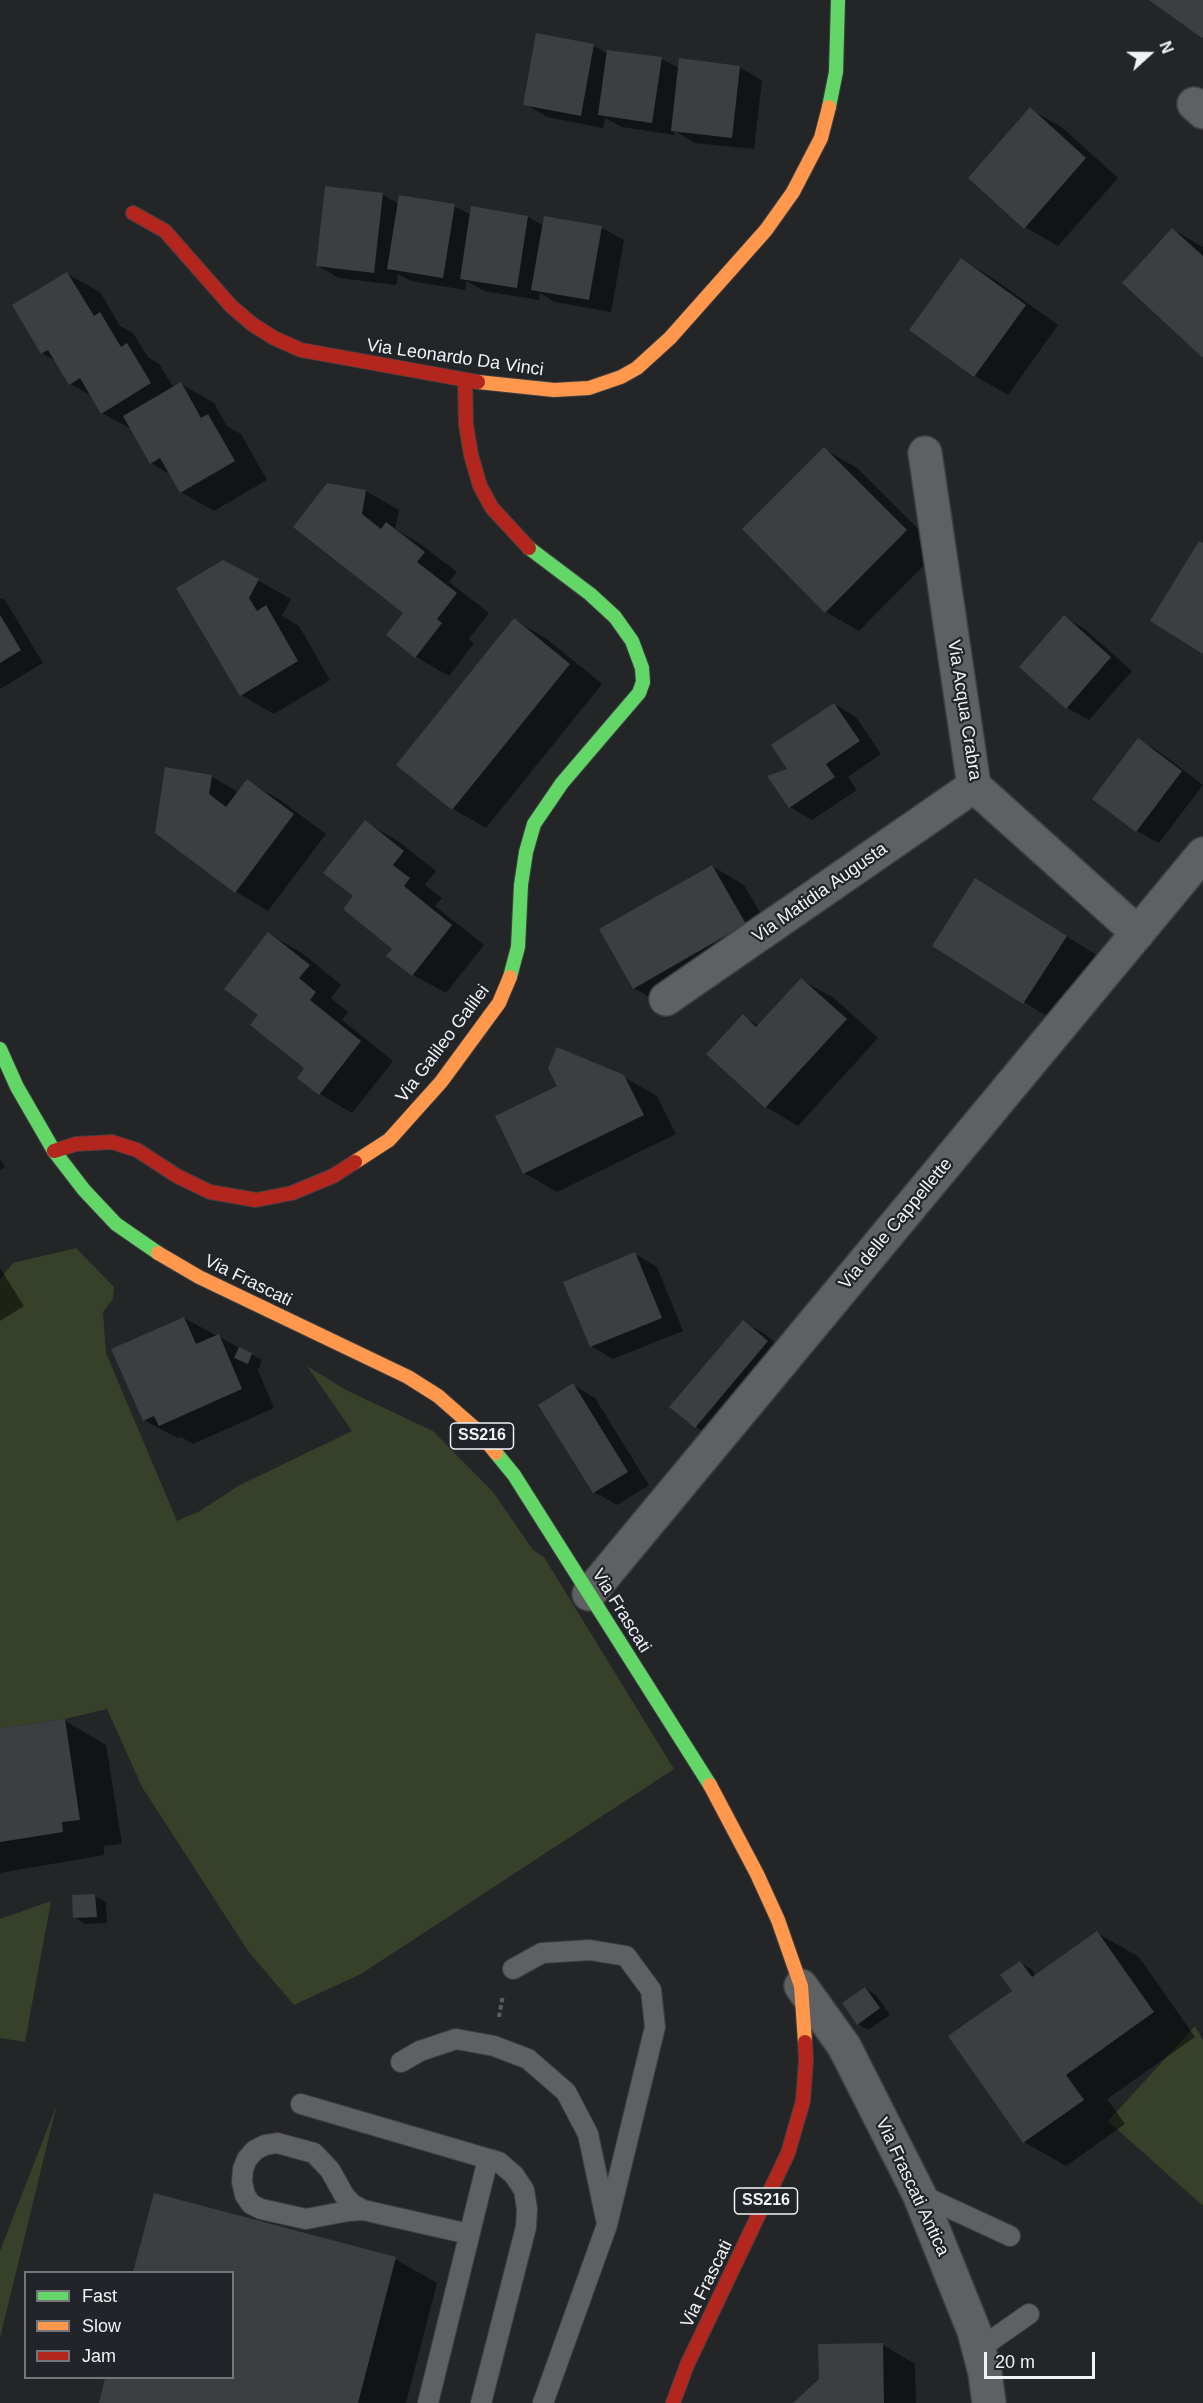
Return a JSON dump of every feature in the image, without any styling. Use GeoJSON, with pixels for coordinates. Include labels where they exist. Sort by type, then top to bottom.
{"type":"FeatureCollection","features":[{"type":"Feature","properties":{"kind":"street","name":"Via Leonardo Da Vinci"},"geometry":{"type":"LineString","coordinates":[[133,213],[165,231],[231,306],[252,324],[274,338],[302,350],[465,381],[554,390],[589,388],[621,377],[637,368],[670,338],[766,230],[793,192],[821,138],[832,96],[837,56],[838,0]]}},
{"type":"Feature","properties":{"kind":"street","name":"Via Galileo Galilei"},"geometry":{"type":"LineString","coordinates":[[54,1151],[76,1144],[112,1142],[137,1150],[177,1176],[210,1192],[256,1200],[292,1193],[333,1176],[389,1140],[441,1082],[499,1003],[511,976],[518,947],[521,885],[526,852],[534,824],[562,783],[639,693],[643,682],[642,668],[632,641],[615,617],[590,594],[524,545],[492,508],[480,486],[471,455],[466,425],[465,381]]}},
{"type":"Feature","properties":{"kind":"street","name":"Via Acqua Crabra"},"geometry":{"type":"LineString","coordinates":[[925,453],[974,786],[1138,933]]}},
{"type":"Feature","properties":{"kind":"street","name":"Via Matidia Augusta"},"geometry":{"type":"LineString","coordinates":[[666,999],[974,786]]}},
{"type":"Feature","properties":{"kind":"street","name":"Via delle Cappellette"},"geometry":{"type":"LineString","coordinates":[[589,1594],[1203,854]]}},
{"type":"Feature","properties":{"kind":"street","name":"Via Frascati"},"geometry":{"type":"LineString","coordinates":[[0,1048],[17,1086],[54,1151],[99,1207],[116,1224],[155,1252],[199,1277],[408,1377],[452,1408],[478,1431],[514,1475],[720,1802],[768,1895],[801,1986],[806,2060],[803,2101],[798,2124],[784,2163],[687,2365],[673,2403]]}},
{"type":"Feature","properties":{"kind":"street","name":"Via Frascati Antica"},"geometry":{"type":"LineString","coordinates":[[801,1986],[844,2046],[919,2194],[967,2311],[979,2349],[989,2403]]}},
{"type":"Feature","properties":{"kind":"lane"},"geometry":{"type":"LineString","coordinates":[[513,1969],[542,1953],[590,1950],[626,1956],[651,1990],[655,2027],[607,2225],[543,2403]]}},
{"type":"Feature","properties":{"kind":"lane"},"geometry":{"type":"LineString","coordinates":[[401,2062],[420,2051],[456,2039],[495,2046],[528,2059],[566,2092],[588,2134],[607,2225]]}},
{"type":"Feature","properties":{"kind":"lane"},"geometry":{"type":"LineString","coordinates":[[301,2104],[499,2162],[514,2175],[524,2190],[527,2209],[526,2227],[481,2403]]}},
{"type":"Feature","properties":{"kind":"lane"},"geometry":{"type":"LineString","coordinates":[[363,2210],[348,2199],[330,2170],[314,2153],[277,2143],[266,2145],[255,2150],[247,2159],[243,2169],[242,2182],[245,2195],[251,2204],[261,2209],[306,2219],[363,2210],[469,2235]]}},
{"type":"Feature","properties":{"kind":"lane"},"geometry":{"type":"LineString","coordinates":[[428,2403],[488,2159]]}},
{"type":"Feature","properties":{"kind":"lane"},"geometry":{"type":"LineString","coordinates":[[919,2194],[1010,2236]]}},
{"type":"Feature","properties":{"kind":"lane"},"geometry":{"type":"LineString","coordinates":[[979,2349],[1029,2314]]}},
{"type":"Feature","properties":{"kind":"path"},"geometry":{"type":"LineString","coordinates":[[499,2015],[504,1990]]}},
{"type":"Feature","properties":{"kind":"green space"},"geometry":{"type":"Polygon","coordinates":[[[76,1248],[114,1287],[113,1299],[103,1312],[106,1353],[177,1521],[200,1511],[238,1486],[352,1431],[307,1366],[346,1390],[433,1431],[493,1492],[533,1550],[544,1557],[674,1769],[361,1974],[294,2005],[248,1951],[142,1787],[107,1709],[65,1719],[0,1728],[0,1279],[13,1263],[76,1248]]]}},
{"type":"Feature","properties":{"kind":"green space"},"geometry":{"type":"Polygon","coordinates":[[[51,1901],[25,2042],[0,2038],[0,1919],[51,1901]]]}},
{"type":"Feature","properties":{"kind":"green space"},"geometry":{"type":"Polygon","coordinates":[[[1195,2026],[1203,2040],[1203,2206],[1108,2121],[1195,2026]]]}},
{"type":"Feature","properties":{"kind":"green space"},"geometry":{"type":"Polygon","coordinates":[[[57,2104],[0,2338],[0,2251],[57,2104]]]}},
{"type":"Feature","properties":{"kind":"building"},"geometry":{"type":"Polygon","coordinates":[[[1149,0],[1203,0],[1203,37],[1202,38],[1149,0]]]}},
{"type":"Feature","properties":{"kind":"building"},"geometry":{"type":"Polygon","coordinates":[[[536,33],[594,44],[581,116],[523,105],[536,33]]]}},
{"type":"Feature","properties":{"kind":"building"},"geometry":{"type":"Polygon","coordinates":[[[607,50],[662,57],[652,123],[598,115],[607,50]]]}},
{"type":"Feature","properties":{"kind":"building"},"geometry":{"type":"Polygon","coordinates":[[[679,58],[740,66],[732,138],[671,131],[679,58]]]}},
{"type":"Feature","properties":{"kind":"building"},"geometry":{"type":"Polygon","coordinates":[[[1030,107],[1086,158],[1024,229],[968,178],[1030,107]]]}},
{"type":"Feature","properties":{"kind":"building"},"geometry":{"type":"Polygon","coordinates":[[[325,186],[383,193],[374,273],[316,266],[325,186]]]}},
{"type":"Feature","properties":{"kind":"building"},"geometry":{"type":"Polygon","coordinates":[[[399,195],[455,204],[443,278],[387,269],[399,195]]]}},
{"type":"Feature","properties":{"kind":"building"},"geometry":{"type":"Polygon","coordinates":[[[471,206],[528,216],[517,288],[460,279],[471,206]]]}},
{"type":"Feature","properties":{"kind":"building"},"geometry":{"type":"Polygon","coordinates":[[[544,216],[602,226],[589,300],[531,290],[544,216]]]}},
{"type":"Feature","properties":{"kind":"building"},"geometry":{"type":"Polygon","coordinates":[[[1172,228],[1203,256],[1203,358],[1122,283],[1172,228]]]}},
{"type":"Feature","properties":{"kind":"building"},"geometry":{"type":"Polygon","coordinates":[[[961,258],[1026,305],[974,377],[909,330],[961,258]]]}},
{"type":"Feature","properties":{"kind":"building"},"geometry":{"type":"Polygon","coordinates":[[[67,272],[94,316],[100,312],[121,347],[127,343],[151,383],[101,414],[80,378],[69,385],[48,350],[41,354],[12,305],[67,272]]]}},
{"type":"Feature","properties":{"kind":"building"},"geometry":{"type":"Polygon","coordinates":[[[181,382],[201,418],[208,414],[235,461],[180,493],[160,458],[150,464],[123,416],[181,382]]]}},
{"type":"Feature","properties":{"kind":"building"},"geometry":{"type":"Polygon","coordinates":[[[824,447],[907,530],[825,613],[742,529],[824,447]]]}},
{"type":"Feature","properties":{"kind":"building"},"geometry":{"type":"Polygon","coordinates":[[[327,483],[366,490],[362,514],[381,529],[386,522],[425,552],[417,562],[457,593],[437,619],[442,623],[415,658],[386,635],[403,613],[293,527],[327,483]]]}},
{"type":"Feature","properties":{"kind":"building"},"geometry":{"type":"Polygon","coordinates":[[[1199,541],[1203,543],[1203,654],[1150,621],[1199,541]]]}},
{"type":"Feature","properties":{"kind":"building"},"geometry":{"type":"Polygon","coordinates":[[[223,560],[259,579],[249,598],[257,611],[266,605],[298,661],[240,696],[176,588],[223,560]]]}},
{"type":"Feature","properties":{"kind":"building"},"geometry":{"type":"Polygon","coordinates":[[[0,615],[21,650],[0,663],[0,615]]]}},
{"type":"Feature","properties":{"kind":"building"},"geometry":{"type":"Polygon","coordinates":[[[1064,615],[1111,657],[1066,709],[1019,667],[1064,615]]]}},
{"type":"Feature","properties":{"kind":"building"},"geometry":{"type":"Polygon","coordinates":[[[514,618],[570,664],[452,810],[396,765],[514,618]]]}},
{"type":"Feature","properties":{"kind":"building"},"geometry":{"type":"Polygon","coordinates":[[[834,703],[860,741],[826,764],[835,777],[789,808],[767,776],[787,769],[771,745],[834,703]]]}},
{"type":"Feature","properties":{"kind":"building"},"geometry":{"type":"Polygon","coordinates":[[[1138,738],[1182,771],[1136,832],[1092,799],[1138,738]]]}},
{"type":"Feature","properties":{"kind":"building"},"geometry":{"type":"Polygon","coordinates":[[[165,767],[212,775],[209,794],[226,807],[247,779],[294,814],[235,893],[155,833],[165,767]]]}},
{"type":"Feature","properties":{"kind":"building"},"geometry":{"type":"Polygon","coordinates":[[[365,820],[404,851],[393,865],[410,878],[404,886],[452,925],[412,976],[386,956],[392,949],[343,909],[353,896],[323,873],[365,820]]]}},
{"type":"Feature","properties":{"kind":"building"},"geometry":{"type":"Polygon","coordinates":[[[712,865],[746,924],[633,989],[599,929],[712,865]]]}},
{"type":"Feature","properties":{"kind":"building"},"geometry":{"type":"Polygon","coordinates":[[[975,878],[1067,936],[1023,1004],[932,946],[975,878]]]}},
{"type":"Feature","properties":{"kind":"building"},"geometry":{"type":"Polygon","coordinates":[[[268,932],[310,965],[299,978],[316,992],[310,1000],[361,1041],[319,1095],[297,1078],[304,1068],[250,1025],[258,1015],[224,989],[268,932]]]}},
{"type":"Feature","properties":{"kind":"building"},"geometry":{"type":"Polygon","coordinates":[[[801,978],[847,1019],[765,1108],[706,1054],[743,1014],[756,1027],[801,978]]]}},
{"type":"Feature","properties":{"kind":"building"},"geometry":{"type":"Polygon","coordinates":[[[557,1047],[624,1075],[644,1115],[523,1174],[495,1116],[557,1086],[548,1068],[557,1047]]]}},
{"type":"Feature","properties":{"kind":"building"},"geometry":{"type":"Polygon","coordinates":[[[635,1252],[662,1318],[590,1347],[563,1282],[635,1252]]]}},
{"type":"Feature","properties":{"kind":"building"},"geometry":{"type":"Polygon","coordinates":[[[184,1317],[196,1344],[219,1334],[242,1389],[159,1426],[154,1416],[143,1421],[111,1349],[184,1317]]]}},
{"type":"Feature","properties":{"kind":"building"},"geometry":{"type":"Polygon","coordinates":[[[743,1320],[768,1341],[695,1428],[669,1407],[743,1320]]]}},
{"type":"Feature","properties":{"kind":"building"},"geometry":{"type":"Polygon","coordinates":[[[239,1347],[252,1353],[248,1364],[234,1358],[239,1347]]]}},
{"type":"Feature","properties":{"kind":"building"},"geometry":{"type":"Polygon","coordinates":[[[573,1383],[628,1472],[593,1493],[538,1405],[573,1383]]]}},
{"type":"Feature","properties":{"kind":"building"},"geometry":{"type":"Polygon","coordinates":[[[65,1719],[80,1820],[62,1822],[63,1832],[0,1842],[0,1728],[65,1719]]]}},
{"type":"Feature","properties":{"kind":"building"},"geometry":{"type":"Polygon","coordinates":[[[95,1894],[97,1917],[73,1918],[72,1895],[95,1894]]]}},
{"type":"Feature","properties":{"kind":"building"},"geometry":{"type":"Polygon","coordinates":[[[1097,1931],[1154,2012],[1066,2075],[1084,2100],[1023,2143],[948,2036],[1012,1991],[1000,1975],[1020,1961],[1032,1977],[1097,1931]]]}},
{"type":"Feature","properties":{"kind":"building"},"geometry":{"type":"Polygon","coordinates":[[[865,1987],[880,2008],[857,2025],[842,2003],[865,1987]]]}},
{"type":"Feature","properties":{"kind":"building"},"geometry":{"type":"Polygon","coordinates":[[[154,2193],[396,2257],[358,2403],[99,2403],[105,2379],[234,2379],[234,2271],[133,2271],[154,2193]]]}},
{"type":"Feature","properties":{"kind":"building"},"geometry":{"type":"Polygon","coordinates":[[[883,2343],[884,2403],[793,2403],[819,2379],[818,2344],[883,2343]]]}},
{"type":"Feature","properties":{"kind":"traffic: fast"},"geometry":{"type":"LineString","coordinates":[[829,107],[836,72],[838,0]]}},
{"type":"Feature","properties":{"kind":"traffic: fast"},"geometry":{"type":"LineString","coordinates":[[510,977],[518,947],[521,885],[526,852],[534,824],[562,783],[639,693],[643,682],[642,668],[632,641],[615,617],[590,594],[529,548]]}},
{"type":"Feature","properties":{"kind":"traffic: fast"},"geometry":{"type":"LineString","coordinates":[[0,1049],[17,1087],[54,1151],[84,1190],[116,1224],[158,1253]]}},
{"type":"Feature","properties":{"kind":"traffic: fast"},"geometry":{"type":"LineString","coordinates":[[496,1453],[514,1475],[710,1785]]}},
{"type":"Feature","properties":{"kind":"traffic: slow"},"geometry":{"type":"LineString","coordinates":[[478,382],[554,390],[589,388],[621,377],[637,368],[670,338],[766,230],[793,192],[821,138],[829,107]]}},
{"type":"Feature","properties":{"kind":"traffic: slow"},"geometry":{"type":"LineString","coordinates":[[355,1162],[389,1140],[441,1082],[499,1003],[510,977]]}},
{"type":"Feature","properties":{"kind":"traffic: slow"},"geometry":{"type":"LineString","coordinates":[[158,1253],[199,1277],[408,1377],[438,1396],[478,1431],[496,1453]]}},
{"type":"Feature","properties":{"kind":"traffic: slow"},"geometry":{"type":"LineString","coordinates":[[710,1785],[757,1874],[778,1920],[801,1986],[805,2042]]}},
{"type":"Feature","properties":{"kind":"traffic: jam"},"geometry":{"type":"LineString","coordinates":[[133,213],[165,231],[231,306],[252,324],[274,338],[301,350],[478,382]]}},
{"type":"Feature","properties":{"kind":"traffic: jam"},"geometry":{"type":"LineString","coordinates":[[465,381],[466,425],[471,455],[480,486],[492,508],[529,548]]}},
{"type":"Feature","properties":{"kind":"traffic: jam"},"geometry":{"type":"LineString","coordinates":[[54,1151],[76,1144],[112,1142],[137,1150],[177,1176],[210,1192],[256,1200],[292,1193],[333,1176],[355,1162]]}},
{"type":"Feature","properties":{"kind":"traffic: jam"},"geometry":{"type":"LineString","coordinates":[[673,2403],[687,2365],[788,2153],[803,2101],[805,2042]]}}]}
